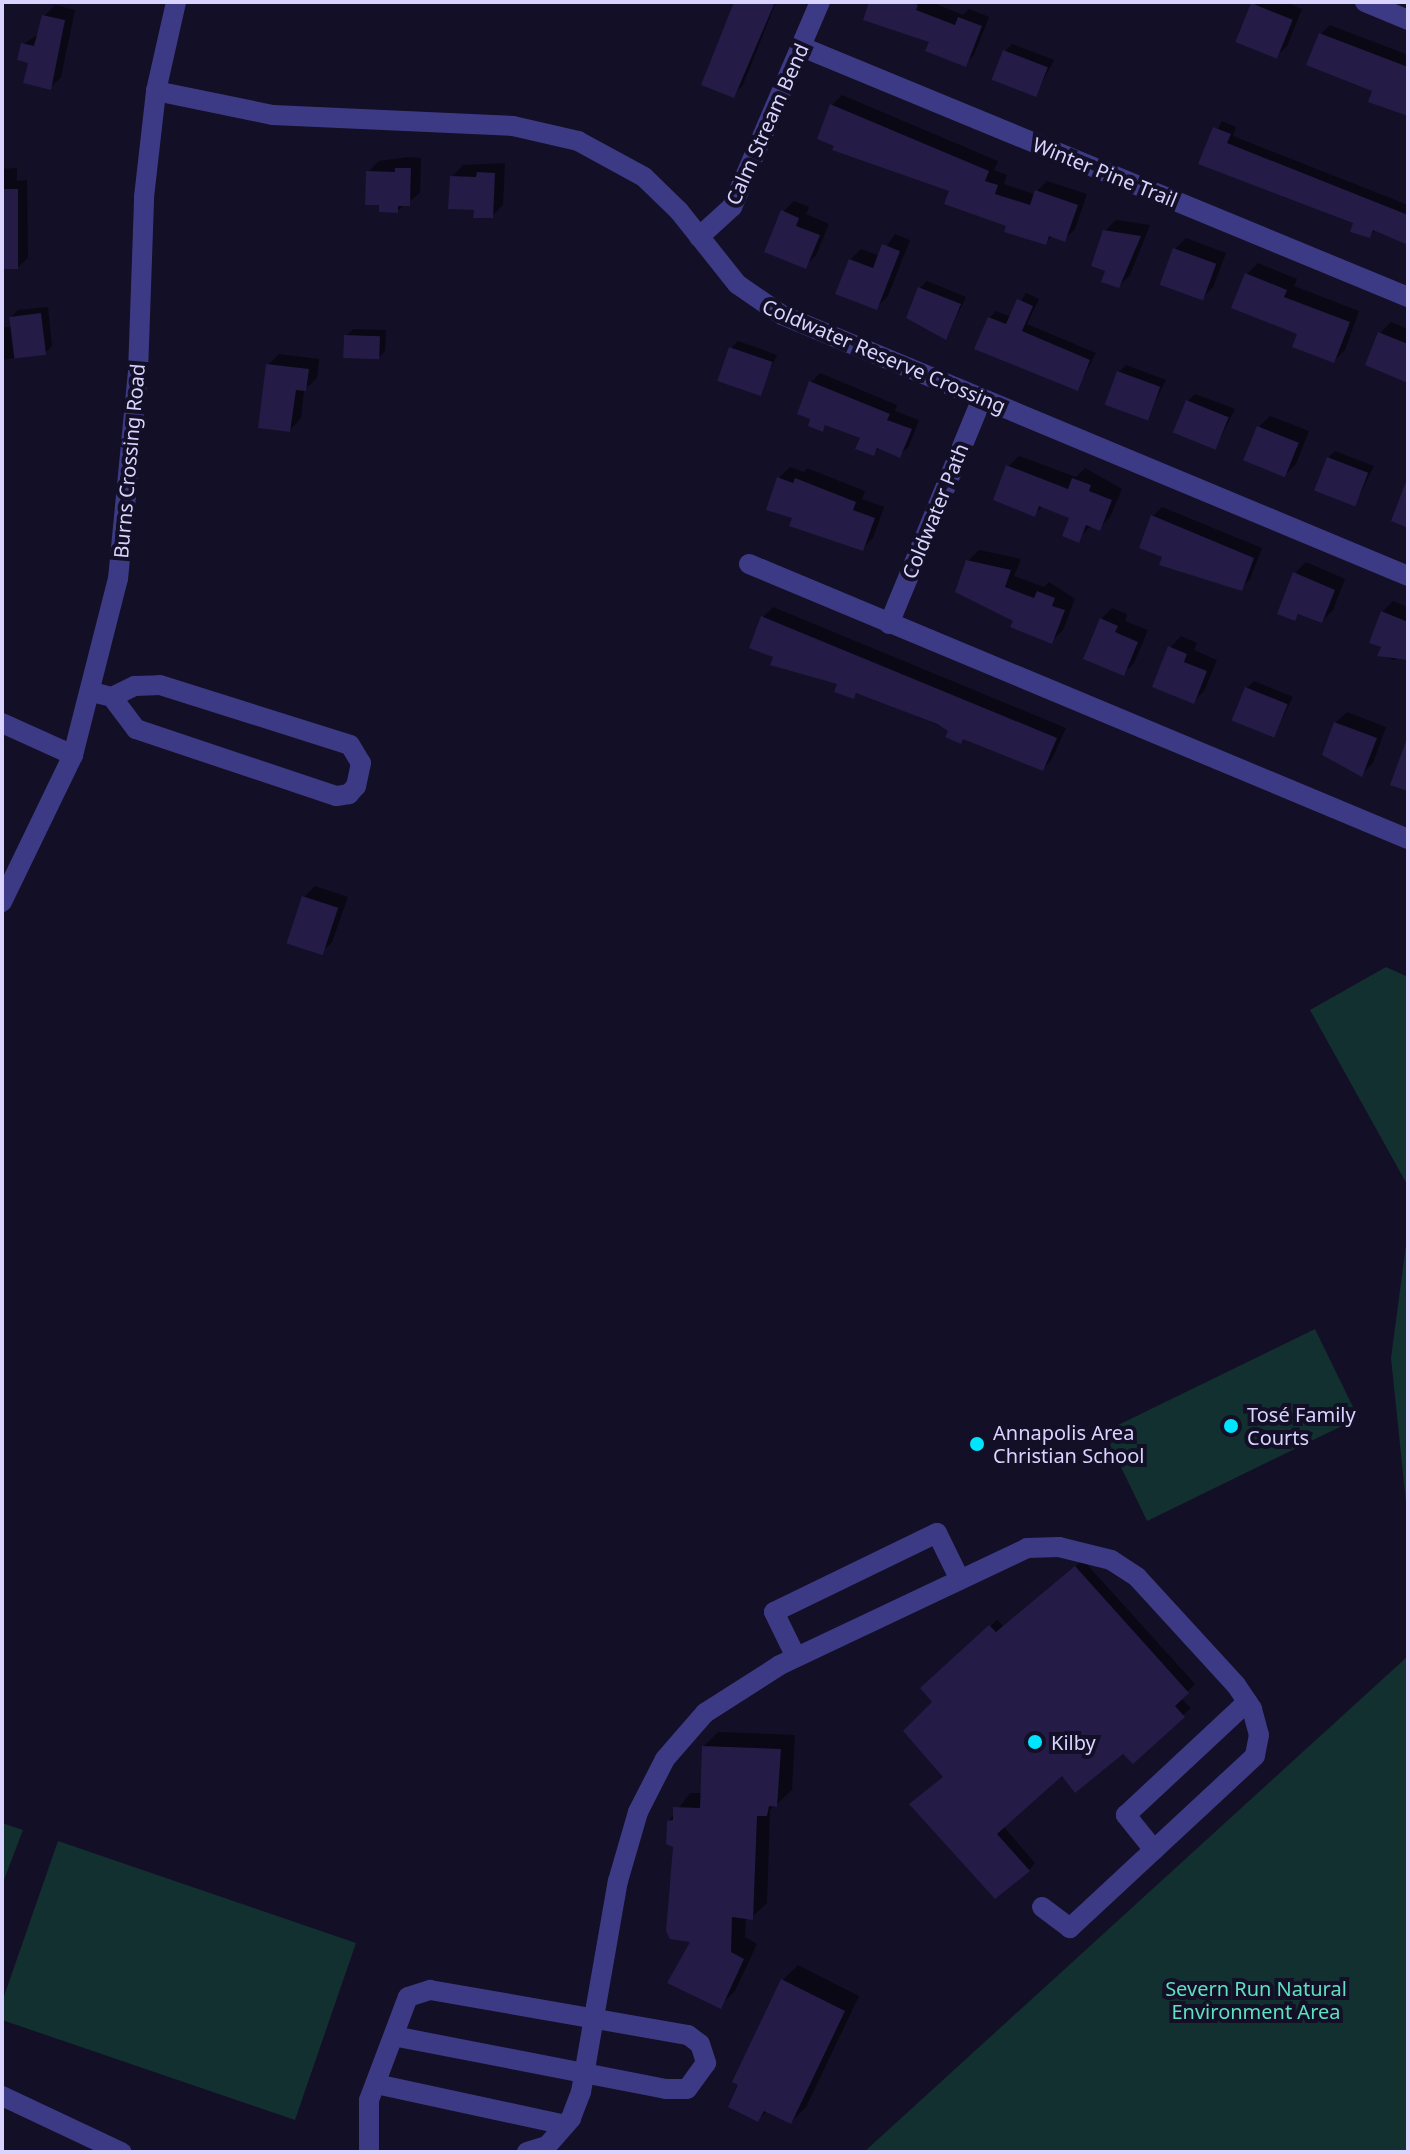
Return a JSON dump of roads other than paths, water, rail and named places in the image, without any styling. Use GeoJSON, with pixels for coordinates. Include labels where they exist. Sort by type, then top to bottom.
{"type":"FeatureCollection","features":[{"type":"Feature","properties":{"kind":"street","name":"Burns Crossing Road"},"geometry":{"type":"LineString","coordinates":[[2,902],[102,695],[132,465],[144,197],[156,91],[176,2]]}},
{"type":"Feature","properties":{"kind":"street","name":"Calm Stream Bend"},"geometry":{"type":"LineString","coordinates":[[699,237],[732,207],[820,2]]}},
{"type":"Feature","properties":{"kind":"street"},"geometry":{"type":"LineString","coordinates":[[1365,2],[1408,20]]}},
{"type":"Feature","properties":{"kind":"street","name":"Winter Pine Trail"},"geometry":{"type":"LineString","coordinates":[[802,47],[1408,297]]}},
{"type":"Feature","properties":{"kind":"street","name":"Coldwater Reserve Crossing"},"geometry":{"type":"LineString","coordinates":[[156,91],[273,115],[513,126],[547,132],[610,155],[644,177],[754,299],[1408,576]]}},
{"type":"Feature","properties":{"kind":"street","name":"Coldwater Path"},"geometry":{"type":"LineString","coordinates":[[889,624],[982,398]]}},
{"type":"Feature","properties":{"kind":"street"},"geometry":{"type":"LineString","coordinates":[[749,564],[1408,839]]}},
{"type":"Feature","properties":{"kind":"street"},"geometry":{"type":"LineString","coordinates":[[160,685],[350,745],[361,763],[356,786],[349,794],[336,796],[136,729],[102,695],[135,686],[160,685]]}},
{"type":"Feature","properties":{"kind":"street"},"geometry":{"type":"LineString","coordinates":[[2,723],[73,755]]}},
{"type":"Feature","properties":{"kind":"street"},"geometry":{"type":"LineString","coordinates":[[796,1657],[774,1612],[937,1533],[960,1580]]}},
{"type":"Feature","properties":{"kind":"street"},"geometry":{"type":"LineString","coordinates":[[527,2152],[547,2146],[565,2125],[584,2074],[618,1881],[638,1812],[665,1759],[705,1713],[796,1657],[1027,1548],[1059,1547],[1111,1560],[1137,1577],[1247,1702],[1259,1735],[1255,1756],[1070,1928],[1042,1907]]}},
{"type":"Feature","properties":{"kind":"street"},"geometry":{"type":"LineString","coordinates":[[1154,1850],[1126,1815],[1247,1702]]}},
{"type":"Feature","properties":{"kind":"street"},"geometry":{"type":"LineString","coordinates":[[369,2152],[369,2100],[408,1997],[430,1990],[688,2035],[700,2044],[706,2063],[687,2089],[584,2074],[394,2036]]}},
{"type":"Feature","properties":{"kind":"street"},"geometry":{"type":"LineString","coordinates":[[376,2084],[565,2125]]}},
{"type":"Feature","properties":{"kind":"street"},"geometry":{"type":"LineString","coordinates":[[2,2096],[121,2152]]}},
{"type":"Feature","properties":{"kind":"place","name":"Tosé Family Courts"},"geometry":{"type":"Point","coordinates":[1231,1426]}},
{"type":"Feature","properties":{"kind":"place","name":"Annapolis Area Christian School"},"geometry":{"type":"Point","coordinates":[977,1444]}},
{"type":"Feature","properties":{"kind":"place","name":"Kilby"},"geometry":{"type":"Point","coordinates":[1035,1742]}},
{"type":"Feature","properties":{"kind":"park label","name":"Severn Run Natural Environment Area"},"geometry":{"type":"Point","coordinates":[1256,2000]}}]}
